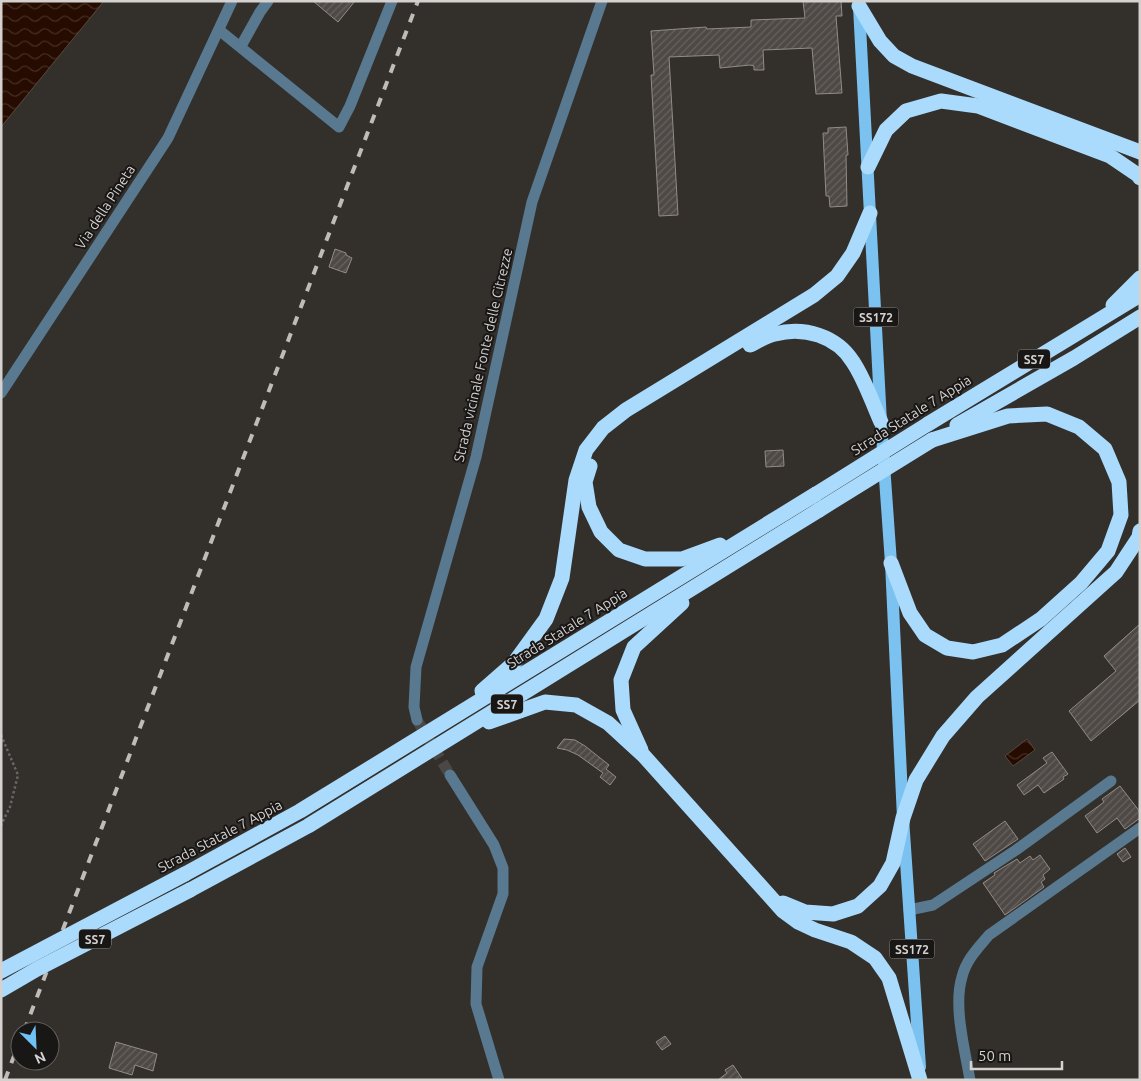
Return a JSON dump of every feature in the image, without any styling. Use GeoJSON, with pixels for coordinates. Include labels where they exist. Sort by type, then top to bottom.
{"type":"FeatureCollection","features":[{"type":"Feature","properties":{"kind":"highway"},"geometry":{"type":"LineString","coordinates":[[859,4],[880,41],[894,56],[912,66],[1140,152]]}},
{"type":"Feature","properties":{"kind":"highway"},"geometry":{"type":"LineString","coordinates":[[868,167],[886,130],[906,111],[942,101],[978,106],[1110,156],[1140,178]]}},
{"type":"Feature","properties":{"kind":"highway"},"geometry":{"type":"LineString","coordinates":[[453,718],[514,663],[546,619],[562,578],[576,480],[586,450],[603,428],[626,410],[814,295],[837,276],[853,252],[870,212]]}},
{"type":"Feature","properties":{"kind":"highway"},"geometry":{"type":"LineString","coordinates":[[1100,320],[1140,278]]}},
{"type":"Feature","properties":{"kind":"highway","name":"Strada Statale 7 Appia"},"geometry":{"type":"LineString","coordinates":[[1,972],[300,811],[1140,295]]}},
{"type":"Feature","properties":{"kind":"highway","name":"SS7"},"geometry":{"type":"LineString","coordinates":[[1,990],[308,826],[932,440],[1074,358],[1140,317]]}},
{"type":"Feature","properties":{"kind":"highway"},"geometry":{"type":"LineString","coordinates":[[751,533],[682,559],[645,559],[620,550],[601,532],[589,507],[585,482],[594,454],[608,434],[630,416],[686,382],[750,344],[774,334],[799,330],[819,335],[839,345],[853,361],[881,422]]}},
{"type":"Feature","properties":{"kind":"highway"},"geometry":{"type":"LineString","coordinates":[[891,563],[910,613],[925,635],[947,648],[973,652],[1002,645],[1041,619],[1082,582],[1108,551],[1121,515],[1119,482],[1105,449],[1079,426],[1047,414],[1008,416],[932,440]]}},
{"type":"Feature","properties":{"kind":"highway"},"geometry":{"type":"LineString","coordinates":[[765,891],[788,906],[805,912],[833,914],[858,906],[880,886],[893,863],[903,818],[916,780],[943,736],[977,697],[1116,572],[1139,537],[1140,531]]}},
{"type":"Feature","properties":{"kind":"highway"},"geometry":{"type":"LineString","coordinates":[[644,756],[623,710],[621,680],[634,647],[710,578]]}},
{"type":"Feature","properties":{"kind":"highway"},"geometry":{"type":"LineString","coordinates":[[462,731],[545,702],[576,705],[608,723],[644,756],[783,911],[798,922],[815,930],[851,942],[875,958],[890,978],[921,1080]]}},
{"type":"Feature","properties":{"kind":"main road","name":"SS172"},"geometry":{"type":"LineString","coordinates":[[859,4],[881,422],[891,563],[903,818],[921,1080]]}},
{"type":"Feature","properties":{"kind":"street","name":"Via della Pineta"},"geometry":{"type":"LineString","coordinates":[[1,393],[168,138],[232,1]]}},
{"type":"Feature","properties":{"kind":"street"},"geometry":{"type":"LineString","coordinates":[[240,46],[268,1]]}},
{"type":"Feature","properties":{"kind":"street"},"geometry":{"type":"LineString","coordinates":[[219,30],[339,127],[350,106],[392,1]]}},
{"type":"Feature","properties":{"kind":"street","name":"Strada vicinale Fonte delle Citrezze"},"geometry":{"type":"LineString","coordinates":[[417,720],[414,707],[416,667],[476,457],[532,202],[602,1]]}},
{"type":"Feature","properties":{"kind":"street"},"geometry":{"type":"LineString","coordinates":[[450,775],[494,845],[503,868],[503,894],[477,967],[476,1004],[499,1080]]}},
{"type":"Feature","properties":{"kind":"street"},"geometry":{"type":"LineString","coordinates":[[909,910],[934,906],[1016,850],[1111,781]]}},
{"type":"Feature","properties":{"kind":"street"},"geometry":{"type":"LineString","coordinates":[[970,1080],[958,1001],[962,976],[972,954],[988,935],[1140,828]]}},
{"type":"Feature","properties":{"kind":"path"},"geometry":{"type":"LineString","coordinates":[[1,735],[18,775],[10,807],[1,825]]}},
{"type":"Feature","properties":{"kind":"water"},"geometry":{"type":"Polygon","coordinates":[[[1,1],[104,1],[1,127],[1,1]]]}},
{"type":"Feature","properties":{"kind":"water"},"geometry":{"type":"Polygon","coordinates":[[[1027,739],[1035,750],[1013,766],[1005,756],[1027,739]]]}},
{"type":"Feature","properties":{"kind":"building"},"geometry":{"type":"Polygon","coordinates":[[[313,1],[355,1],[338,22],[313,1]]]}},
{"type":"Feature","properties":{"kind":"building"},"geometry":{"type":"Polygon","coordinates":[[[803,1],[841,1],[842,16],[836,16],[842,93],[816,94],[812,48],[763,50],[764,70],[754,70],[754,66],[750,65],[720,68],[719,55],[669,57],[678,215],[659,216],[651,75],[654,75],[651,31],[706,27],[707,29],[751,27],[751,20],[805,18],[803,1]]]}},
{"type":"Feature","properties":{"kind":"building"},"geometry":{"type":"Polygon","coordinates":[[[846,127],[848,155],[846,155],[847,206],[830,207],[829,196],[826,196],[823,133],[828,133],[828,128],[846,127]]]}},
{"type":"Feature","properties":{"kind":"building"},"geometry":{"type":"Polygon","coordinates":[[[335,249],[346,253],[346,255],[352,258],[346,273],[329,267],[335,249]]]}},
{"type":"Feature","properties":{"kind":"building"},"geometry":{"type":"Polygon","coordinates":[[[783,450],[784,466],[766,467],[765,451],[783,450]]]}},
{"type":"Feature","properties":{"kind":"building"},"geometry":{"type":"Polygon","coordinates":[[[1140,624],[1140,700],[1091,741],[1069,711],[1116,671],[1104,656],[1140,624]]]}},
{"type":"Feature","properties":{"kind":"building"},"geometry":{"type":"Polygon","coordinates":[[[564,739],[575,740],[609,765],[606,769],[616,777],[610,785],[600,777],[603,773],[578,755],[557,748],[564,739]]]}},
{"type":"Feature","properties":{"kind":"building"},"geometry":{"type":"Polygon","coordinates":[[[1052,752],[1068,774],[1044,793],[1038,785],[1024,795],[1017,785],[1047,763],[1043,758],[1052,752]]]}},
{"type":"Feature","properties":{"kind":"building"},"geometry":{"type":"Polygon","coordinates":[[[1120,786],[1140,812],[1140,818],[1125,829],[1117,818],[1097,833],[1085,816],[1104,802],[1102,799],[1120,786]]]}},
{"type":"Feature","properties":{"kind":"building"},"geometry":{"type":"Polygon","coordinates":[[[1005,821],[1018,839],[985,861],[973,844],[1005,821]]]}},
{"type":"Feature","properties":{"kind":"building"},"geometry":{"type":"Polygon","coordinates":[[[1125,848],[1131,857],[1123,862],[1117,854],[1125,848]]]}},
{"type":"Feature","properties":{"kind":"building"},"geometry":{"type":"Polygon","coordinates":[[[1040,855],[1050,869],[1043,875],[1045,879],[1041,882],[1044,887],[1005,915],[983,883],[995,875],[994,873],[1017,859],[1020,863],[1030,856],[1033,860],[1040,855]]]}},
{"type":"Feature","properties":{"kind":"building"},"geometry":{"type":"Polygon","coordinates":[[[665,1036],[671,1044],[662,1050],[656,1042],[665,1036]]]}},
{"type":"Feature","properties":{"kind":"building"},"geometry":{"type":"Polygon","coordinates":[[[116,1042],[157,1054],[153,1071],[135,1065],[132,1075],[109,1068],[116,1042]]]}},
{"type":"Feature","properties":{"kind":"building"},"geometry":{"type":"Polygon","coordinates":[[[733,1065],[743,1080],[718,1080],[727,1073],[725,1070],[733,1065]]]}},
{"type":"Feature","properties":{"kind":"tunnel"},"geometry":{"type":"LineString","coordinates":[[417,720],[450,775]]}},
{"type":"Feature","properties":{"kind":"railway"},"geometry":{"type":"LineString","coordinates":[[28,1021],[418,1]]}},
{"type":"Feature","properties":{"kind":"railway"},"geometry":{"type":"LineString","coordinates":[[5,1080],[10,1067]]}}]}
